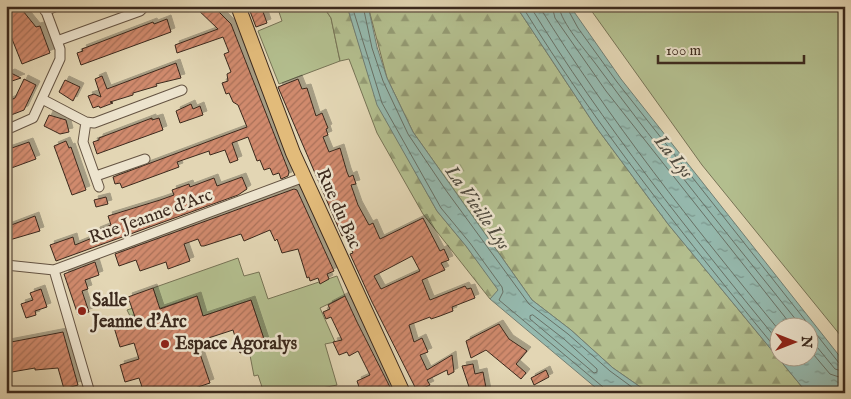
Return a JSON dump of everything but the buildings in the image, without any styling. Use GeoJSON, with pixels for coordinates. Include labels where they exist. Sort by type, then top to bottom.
{"type":"FeatureCollection","features":[{"type":"Feature","properties":{"kind":"main road","name":"Rue du Bac"},"geometry":{"type":"LineString","coordinates":[[230,6],[257,62]]}},
{"type":"Feature","properties":{"kind":"main road","name":"Rue du Bac"},"geometry":{"type":"LineString","coordinates":[[238,6],[257,62],[304,177],[403,393]]}},
{"type":"Feature","properties":{"kind":"main road","name":"Rue du Bac"},"geometry":{"type":"LineString","coordinates":[[392,368],[408,393]]}},
{"type":"Feature","properties":{"kind":"street"},"geometry":{"type":"LineString","coordinates":[[6,130],[31,120],[60,59],[57,41],[45,8],[57,6]]}},
{"type":"Feature","properties":{"kind":"street"},"geometry":{"type":"LineString","coordinates":[[57,41],[140,11],[145,6]]}},
{"type":"Feature","properties":{"kind":"street"},"geometry":{"type":"LineString","coordinates":[[42,99],[86,122],[101,121],[182,90]]}},
{"type":"Feature","properties":{"kind":"street"},"geometry":{"type":"LineString","coordinates":[[86,122],[83,142],[99,187]]}},
{"type":"Feature","properties":{"kind":"street"},"geometry":{"type":"LineString","coordinates":[[96,176],[145,159]]}},
{"type":"Feature","properties":{"kind":"street","name":"Rue Jeanne d'Arc"},"geometry":{"type":"LineString","coordinates":[[6,265],[54,270],[304,177]]}},
{"type":"Feature","properties":{"kind":"street"},"geometry":{"type":"LineString","coordinates":[[54,270],[90,393]]}},
{"type":"Feature","properties":{"kind":"green space"},"geometry":{"type":"Polygon","coordinates":[[[277,6],[323,6],[331,18],[340,61],[279,84],[258,31],[282,21],[277,6]]]}},
{"type":"Feature","properties":{"kind":"green space"},"geometry":{"type":"Polygon","coordinates":[[[323,6],[347,6],[378,105],[437,211],[499,290],[490,299],[423,214],[377,133],[349,59],[340,61],[331,18],[323,6]]]}},
{"type":"Feature","properties":{"kind":"green space"},"geometry":{"type":"Polygon","coordinates":[[[368,6],[516,6],[596,127],[668,224],[768,346],[768,366],[785,366],[807,393],[649,393],[613,368],[571,330],[532,300],[413,132],[387,78],[368,6]]]}},
{"type":"Feature","properties":{"kind":"green space"},"geometry":{"type":"Polygon","coordinates":[[[588,6],[845,6],[845,341],[702,165],[588,6]]]}},
{"type":"Feature","properties":{"kind":"green space"},"geometry":{"type":"Polygon","coordinates":[[[238,258],[244,276],[259,272],[268,299],[337,276],[345,296],[320,308],[335,342],[325,344],[337,385],[297,393],[264,393],[258,375],[254,376],[249,350],[266,345],[251,300],[203,316],[197,296],[131,318],[127,310],[157,300],[153,288],[238,258]]]}},
{"type":"Feature","properties":{"kind":"water"},"geometry":{"type":"Polygon","coordinates":[[[347,6],[368,6],[377,47],[387,78],[413,132],[532,300],[571,330],[613,368],[649,393],[602,393],[490,299],[498,290],[466,246],[437,211],[377,105],[347,6]]]}},
{"type":"Feature","properties":{"kind":"water","name":"La Lys"},"geometry":{"type":"Polygon","coordinates":[[[516,6],[570,6],[621,79],[808,316],[768,316],[768,346],[668,224],[596,127],[516,6]]]}},
{"type":"Feature","properties":{"kind":"water"},"geometry":{"type":"Polygon","coordinates":[[[818,329],[845,363],[845,393],[807,393],[785,366],[818,366],[818,329]]]}},
{"type":"Feature","properties":{"kind":"place","name":"Salle Jeanne d'Arc"},"geometry":{"type":"Point","coordinates":[82,311]}},
{"type":"Feature","properties":{"kind":"place","name":"Espace Agoralys"},"geometry":{"type":"Point","coordinates":[165,344]}},
{"type":"Feature","properties":{"kind":"water label","name":"La Vieille Lys"},"geometry":{"type":"Point","coordinates":[477,208]}}]}
